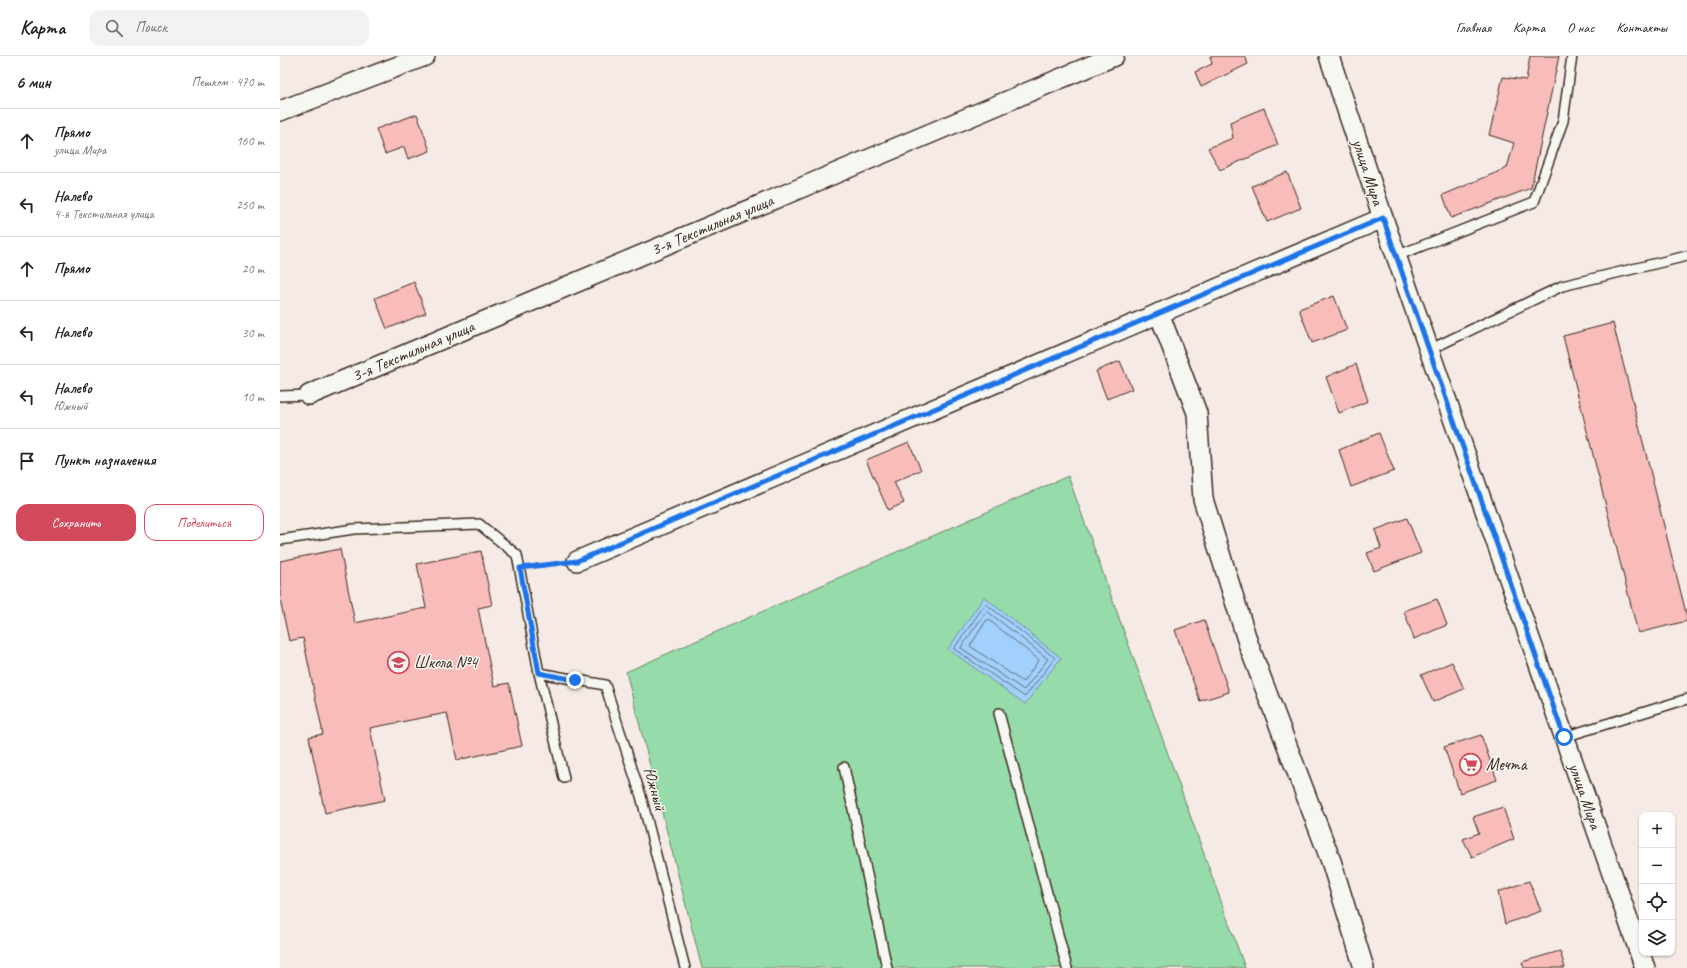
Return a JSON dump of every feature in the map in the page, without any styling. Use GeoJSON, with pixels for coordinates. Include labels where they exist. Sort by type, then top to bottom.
{"type":"FeatureCollection","features":[{"type":"Feature","properties":{"kind":"street"},"geometry":{"type":"LineString","coordinates":[[280,111],[425,56]]}},
{"type":"Feature","properties":{"kind":"street","name":"3-я Текстильная улица"},"geometry":{"type":"LineString","coordinates":[[310,395],[1114,56]]}},
{"type":"Feature","properties":{"kind":"street","name":"улица Мира"},"geometry":{"type":"LineString","coordinates":[[1329,56],[1396,256],[1645,968]]}},
{"type":"Feature","properties":{"kind":"street"},"geometry":{"type":"LineString","coordinates":[[577,561],[1383,218]]}},
{"type":"Feature","properties":{"kind":"street"},"geometry":{"type":"LineString","coordinates":[[1159,313],[1197,413],[1203,499],[1249,646],[1330,860],[1364,968]]}},
{"type":"Feature","properties":{"kind":"lane"},"geometry":{"type":"LineString","coordinates":[[1396,256],[1534,202],[1563,121],[1572,56]]}},
{"type":"Feature","properties":{"kind":"lane"},"geometry":{"type":"LineString","coordinates":[[1429,350],[1562,286],[1687,256]]}},
{"type":"Feature","properties":{"kind":"lane"},"geometry":{"type":"LineString","coordinates":[[280,396],[310,395]]}},
{"type":"Feature","properties":{"kind":"lane"},"geometry":{"type":"LineString","coordinates":[[280,540],[354,529],[479,524],[517,554],[539,673],[564,778]]}},
{"type":"Feature","properties":{"kind":"lane","name":"Южный"},"geometry":{"type":"LineString","coordinates":[[539,673],[605,685],[641,796],[685,968]]}},
{"type":"Feature","properties":{"kind":"lane"},"geometry":{"type":"LineString","coordinates":[[1564,737],[1687,699]]}},
{"type":"Feature","properties":{"kind":"lane"},"geometry":{"type":"LineString","coordinates":[[999,713],[1067,968]]}},
{"type":"Feature","properties":{"kind":"lane"},"geometry":{"type":"LineString","coordinates":[[844,767],[887,968]]}},
{"type":"Feature","properties":{"kind":"path"},"geometry":{"type":"LineString","coordinates":[[520,568],[577,561]]}},
{"type":"Feature","properties":{"kind":"green space"},"geometry":{"type":"Polygon","coordinates":[[[1068,476],[1245,968],[702,968],[626,672],[1068,476]]]}},
{"type":"Feature","properties":{"kind":"water"},"geometry":{"type":"Polygon","coordinates":[[[984,597],[1061,658],[1025,704],[948,649],[984,597]]]}},
{"type":"Feature","properties":{"kind":"building"},"geometry":{"type":"Polygon","coordinates":[[[1210,56],[1245,56],[1248,64],[1201,87],[1195,72],[1212,64],[1210,56]]]}},
{"type":"Feature","properties":{"kind":"building"},"geometry":{"type":"Polygon","coordinates":[[[1530,56],[1559,56],[1531,188],[1451,218],[1443,195],[1507,168],[1514,143],[1489,135],[1503,77],[1526,80],[1530,56]]]}},
{"type":"Feature","properties":{"kind":"building"},"geometry":{"type":"Polygon","coordinates":[[[1264,108],[1278,145],[1220,170],[1208,148],[1233,138],[1230,122],[1264,108]]]}},
{"type":"Feature","properties":{"kind":"building"},"geometry":{"type":"Polygon","coordinates":[[[417,114],[430,151],[408,159],[404,147],[385,154],[376,129],[417,114]]]}},
{"type":"Feature","properties":{"kind":"building"},"geometry":{"type":"Polygon","coordinates":[[[1287,172],[1301,208],[1267,222],[1252,186],[1287,172]]]}},
{"type":"Feature","properties":{"kind":"building"},"geometry":{"type":"Polygon","coordinates":[[[414,282],[426,313],[387,329],[375,298],[414,282]]]}},
{"type":"Feature","properties":{"kind":"building"},"geometry":{"type":"Polygon","coordinates":[[[1334,296],[1347,330],[1312,343],[1299,309],[1334,296]]]}},
{"type":"Feature","properties":{"kind":"building"},"geometry":{"type":"Polygon","coordinates":[[[1613,323],[1687,617],[1687,621],[1638,633],[1563,336],[1613,323]]]}},
{"type":"Feature","properties":{"kind":"building"},"geometry":{"type":"Polygon","coordinates":[[[1120,361],[1132,389],[1107,399],[1096,371],[1120,361]]]}},
{"type":"Feature","properties":{"kind":"building"},"geometry":{"type":"Polygon","coordinates":[[[1356,364],[1368,401],[1339,413],[1326,377],[1356,364]]]}},
{"type":"Feature","properties":{"kind":"building"},"geometry":{"type":"Polygon","coordinates":[[[1379,433],[1394,471],[1351,487],[1339,450],[1379,433]]]}},
{"type":"Feature","properties":{"kind":"building"},"geometry":{"type":"Polygon","coordinates":[[[909,442],[921,470],[894,482],[904,503],[888,510],[866,460],[909,442]]]}},
{"type":"Feature","properties":{"kind":"building"},"geometry":{"type":"Polygon","coordinates":[[[1407,518],[1421,553],[1374,571],[1367,553],[1381,548],[1375,530],[1407,518]]]}},
{"type":"Feature","properties":{"kind":"building","name":"Школа №4"},"geometry":{"type":"Polygon","coordinates":[[[340,549],[355,623],[426,608],[417,564],[481,551],[492,605],[478,608],[494,686],[509,683],[522,746],[457,760],[447,713],[370,728],[385,800],[325,813],[309,737],[323,734],[303,638],[289,641],[280,599],[280,561],[340,549]]]}},
{"type":"Feature","properties":{"kind":"building"},"geometry":{"type":"Polygon","coordinates":[[[1437,599],[1447,625],[1414,639],[1404,611],[1437,599]]]}},
{"type":"Feature","properties":{"kind":"building"},"geometry":{"type":"Polygon","coordinates":[[[1204,620],[1229,692],[1200,701],[1175,630],[1204,620]]]}},
{"type":"Feature","properties":{"kind":"building"},"geometry":{"type":"Polygon","coordinates":[[[1452,662],[1464,689],[1433,702],[1421,675],[1452,662]]]}},
{"type":"Feature","properties":{"kind":"building","name":"Мечта"},"geometry":{"type":"Polygon","coordinates":[[[1481,735],[1497,780],[1460,793],[1444,747],[1481,735]]]}},
{"type":"Feature","properties":{"kind":"building"},"geometry":{"type":"Polygon","coordinates":[[[1503,807],[1514,839],[1472,857],[1463,839],[1479,833],[1473,817],[1503,807]]]}},
{"type":"Feature","properties":{"kind":"building"},"geometry":{"type":"Polygon","coordinates":[[[1529,881],[1541,911],[1505,924],[1498,892],[1529,881]]]}},
{"type":"Feature","properties":{"kind":"building"},"geometry":{"type":"Polygon","coordinates":[[[1560,951],[1565,968],[1524,968],[1522,962],[1560,951]]]}},
{"type":"Feature","properties":{"kind":"place","name":"Школа №4"},"geometry":{"type":"Point","coordinates":[398,662]}},
{"type":"Feature","properties":{"kind":"place","name":"Мечта"},"geometry":{"type":"Point","coordinates":[1471,764]}},
{"type":"Feature","properties":{"kind":"route"},"geometry":{"type":"LineString","coordinates":[[575,680],[539,673],[520,568],[577,561],[1383,218],[1564,737]]}}]}
